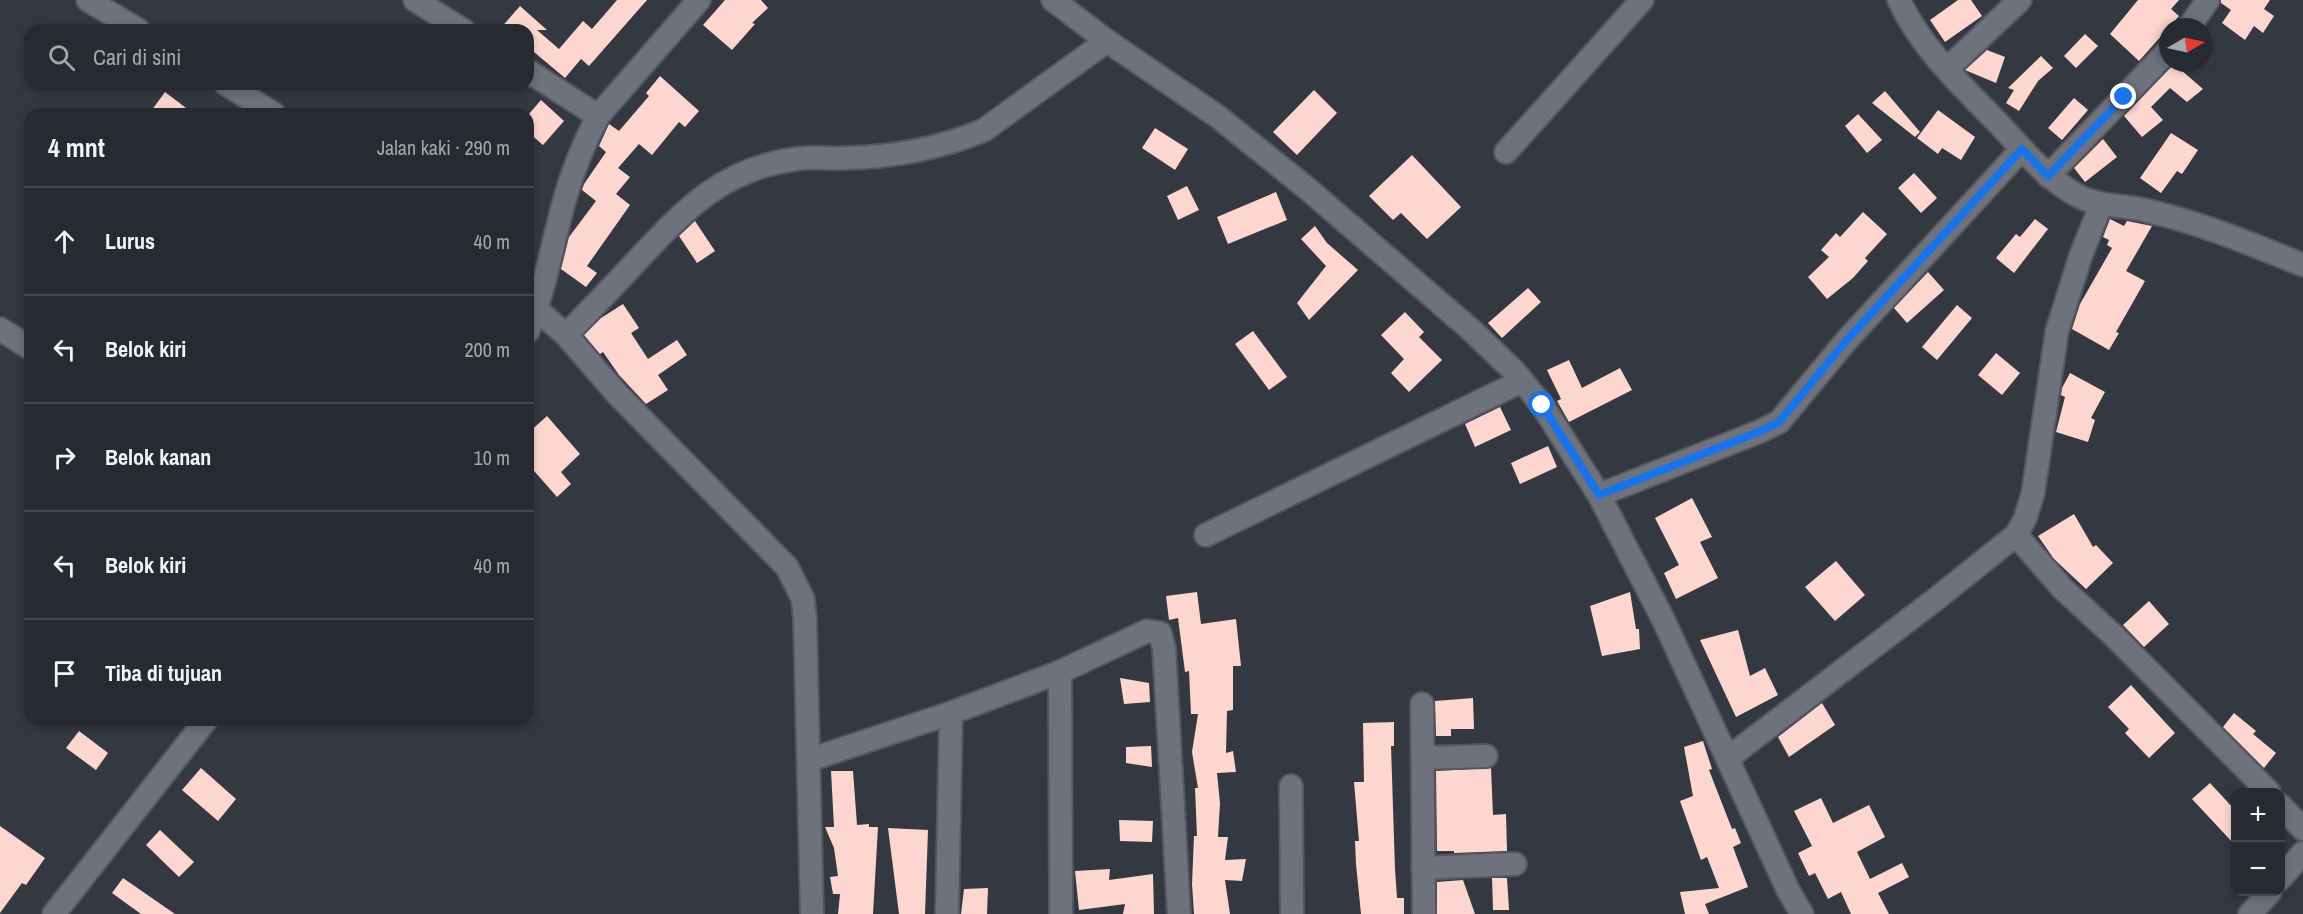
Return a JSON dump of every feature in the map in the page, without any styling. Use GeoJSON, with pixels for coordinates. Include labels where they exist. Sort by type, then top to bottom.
{"type":"FeatureCollection","features":[{"type":"Feature","properties":{"kind":"street"},"geometry":{"type":"LineString","coordinates":[[88,0],[128,24]]}},
{"type":"Feature","properties":{"kind":"street"},"geometry":{"type":"LineString","coordinates":[[415,0],[453,24]]}},
{"type":"Feature","properties":{"kind":"street"},"geometry":{"type":"LineString","coordinates":[[534,299],[564,200],[587,138],[598,116],[699,0]]}},
{"type":"Feature","properties":{"kind":"street"},"geometry":{"type":"LineString","coordinates":[[1053,0],[1107,41],[1217,116],[1309,190],[1470,329],[1522,381],[1542,405],[1599,495],[1664,621],[1788,890],[1802,914]]}},
{"type":"Feature","properties":{"kind":"street"},"geometry":{"type":"LineString","coordinates":[[1506,152],[1642,0]]}},
{"type":"Feature","properties":{"kind":"street"},"geometry":{"type":"LineString","coordinates":[[1899,0],[1921,38],[1947,69],[2048,176],[2072,192],[2101,205],[2143,210],[2211,229],[2303,265]]}},
{"type":"Feature","properties":{"kind":"street"},"geometry":{"type":"LineString","coordinates":[[1947,69],[2020,0]]}},
{"type":"Feature","properties":{"kind":"street"},"geometry":{"type":"LineString","coordinates":[[2195,18],[2208,0]]}},
{"type":"Feature","properties":{"kind":"street"},"geometry":{"type":"LineString","coordinates":[[566,335],[668,225],[697,199],[723,182],[774,162],[798,158],[874,156],[965,138],[984,130],[1107,41]]}},
{"type":"Feature","properties":{"kind":"street"},"geometry":{"type":"LineString","coordinates":[[2048,176],[2159,60]]}},
{"type":"Feature","properties":{"kind":"street"},"geometry":{"type":"LineString","coordinates":[[534,75],[598,116]]}},
{"type":"Feature","properties":{"kind":"street"},"geometry":{"type":"LineString","coordinates":[[236,90],[264,108]]}},
{"type":"Feature","properties":{"kind":"street"},"geometry":{"type":"LineString","coordinates":[[1599,495],[1779,422],[1846,341],[2022,149]]}},
{"type":"Feature","properties":{"kind":"street"},"geometry":{"type":"LineString","coordinates":[[1728,758],[2016,535],[2025,519],[2033,494],[2057,331],[2081,255],[2101,205]]}},
{"type":"Feature","properties":{"kind":"street"},"geometry":{"type":"LineString","coordinates":[[534,308],[566,335],[618,395],[765,544],[796,580],[802,598],[805,620],[812,914]]}},
{"type":"Feature","properties":{"kind":"street"},"geometry":{"type":"LineString","coordinates":[[0,329],[24,344]]}},
{"type":"Feature","properties":{"kind":"street"},"geometry":{"type":"LineString","coordinates":[[1206,535],[1522,381]]}},
{"type":"Feature","properties":{"kind":"street"},"geometry":{"type":"LineString","coordinates":[[2016,535],[2063,589],[2113,635],[2265,788]]}},
{"type":"Feature","properties":{"kind":"street"},"geometry":{"type":"LineString","coordinates":[[809,760],[951,713],[1060,672],[1147,631],[1160,633],[1164,648],[1179,914]]}},
{"type":"Feature","properties":{"kind":"street"},"geometry":{"type":"LineString","coordinates":[[1060,672],[1061,914]]}},
{"type":"Feature","properties":{"kind":"street"},"geometry":{"type":"LineString","coordinates":[[1422,704],[1424,914]]}},
{"type":"Feature","properties":{"kind":"street"},"geometry":{"type":"LineString","coordinates":[[947,914],[951,713]]}},
{"type":"Feature","properties":{"kind":"street"},"geometry":{"type":"LineString","coordinates":[[54,914],[201,726]]}},
{"type":"Feature","properties":{"kind":"street"},"geometry":{"type":"LineString","coordinates":[[1423,758],[1486,756]]}},
{"type":"Feature","properties":{"kind":"street"},"geometry":{"type":"LineString","coordinates":[[1291,786],[1292,914]]}},
{"type":"Feature","properties":{"kind":"street"},"geometry":{"type":"LineString","coordinates":[[2285,810],[2303,829]]}},
{"type":"Feature","properties":{"kind":"street"},"geometry":{"type":"LineString","coordinates":[[2285,873],[2303,853]]}},
{"type":"Feature","properties":{"kind":"street"},"geometry":{"type":"LineString","coordinates":[[1423,868],[1515,864]]}},
{"type":"Feature","properties":{"kind":"street"},"geometry":{"type":"LineString","coordinates":[[2250,914],[2266,896]]}},
{"type":"Feature","properties":{"kind":"building"},"geometry":{"type":"Polygon","coordinates":[[[617,0],[647,0],[589,66],[581,59],[565,78],[534,52],[534,24],[504,24],[520,6],[547,30],[537,30],[559,49],[583,21],[592,29],[617,0]]]}},
{"type":"Feature","properties":{"kind":"building"},"geometry":{"type":"Polygon","coordinates":[[[725,0],[761,0],[768,8],[752,23],[755,24],[732,50],[703,25],[725,0]]]}},
{"type":"Feature","properties":{"kind":"building"},"geometry":{"type":"Polygon","coordinates":[[[1958,0],[1971,0],[1982,16],[1945,42],[1930,20],[1958,0]]]}},
{"type":"Feature","properties":{"kind":"building"},"geometry":{"type":"Polygon","coordinates":[[[2138,0],[2179,0],[2171,9],[2179,16],[2177,18],[2159,18],[2159,38],[2139,61],[2110,34],[2138,0]]]}},
{"type":"Feature","properties":{"kind":"building"},"geometry":{"type":"Polygon","coordinates":[[[2221,0],[2270,0],[2264,9],[2274,16],[2263,33],[2254,26],[2245,40],[2222,23],[2231,10],[2221,3],[2221,0]]]}},
{"type":"Feature","properties":{"kind":"building"},"geometry":{"type":"Polygon","coordinates":[[[2085,34],[2098,46],[2076,68],[2064,56],[2085,34]]]}},
{"type":"Feature","properties":{"kind":"building"},"geometry":{"type":"Polygon","coordinates":[[[1987,50],[2005,57],[1996,83],[1965,70],[1987,50]]]}},
{"type":"Feature","properties":{"kind":"building"},"geometry":{"type":"Polygon","coordinates":[[[2041,56],[2053,68],[2038,81],[2019,111],[2006,103],[2014,90],[2008,88],[2041,56]]]}},
{"type":"Feature","properties":{"kind":"building"},"geometry":{"type":"Polygon","coordinates":[[[2166,72],[2183,72],[2203,89],[2187,102],[2170,88],[2151,107],[2163,120],[2142,137],[2124,116],[2166,72]]]}},
{"type":"Feature","properties":{"kind":"building"},"geometry":{"type":"Polygon","coordinates":[[[660,76],[699,111],[685,127],[679,122],[652,155],[639,144],[618,168],[630,177],[616,194],[630,205],[587,266],[597,273],[586,287],[561,269],[569,237],[596,201],[582,190],[584,184],[606,152],[599,146],[609,124],[619,131],[649,96],[646,93],[660,76]]]}},
{"type":"Feature","properties":{"kind":"building"},"geometry":{"type":"Polygon","coordinates":[[[1314,90],[1337,113],[1297,155],[1273,132],[1314,90]]]}},
{"type":"Feature","properties":{"kind":"building"},"geometry":{"type":"Polygon","coordinates":[[[1885,91],[1920,132],[1915,137],[1872,103],[1885,91]]]}},
{"type":"Feature","properties":{"kind":"building"},"geometry":{"type":"Polygon","coordinates":[[[165,92],[186,108],[153,108],[165,92]]]}},
{"type":"Feature","properties":{"kind":"building"},"geometry":{"type":"Polygon","coordinates":[[[2074,98],[2088,110],[2062,140],[2048,128],[2074,98]]]}},
{"type":"Feature","properties":{"kind":"building"},"geometry":{"type":"Polygon","coordinates":[[[541,100],[564,121],[543,145],[534,137],[534,108],[541,100]]]}},
{"type":"Feature","properties":{"kind":"building"},"geometry":{"type":"Polygon","coordinates":[[[1938,110],[1975,137],[1961,160],[1942,148],[1938,154],[1917,138],[1938,110]]]}},
{"type":"Feature","properties":{"kind":"building"},"geometry":{"type":"Polygon","coordinates":[[[1858,114],[1882,140],[1867,153],[1845,126],[1858,114]]]}},
{"type":"Feature","properties":{"kind":"building"},"geometry":{"type":"Polygon","coordinates":[[[1155,128],[1188,149],[1175,170],[1142,148],[1155,128]]]}},
{"type":"Feature","properties":{"kind":"building"},"geometry":{"type":"Polygon","coordinates":[[[2171,133],[2198,150],[2182,174],[2177,171],[2161,193],[2140,178],[2171,133]]]}},
{"type":"Feature","properties":{"kind":"building"},"geometry":{"type":"Polygon","coordinates":[[[2103,139],[2117,157],[2085,182],[2074,168],[2103,139]]]}},
{"type":"Feature","properties":{"kind":"building"},"geometry":{"type":"Polygon","coordinates":[[[1412,155],[1461,207],[1427,239],[1401,213],[1393,220],[1369,196],[1412,155]]]}},
{"type":"Feature","properties":{"kind":"building"},"geometry":{"type":"Polygon","coordinates":[[[1914,173],[1937,198],[1921,213],[1898,188],[1914,173]]]}},
{"type":"Feature","properties":{"kind":"building"},"geometry":{"type":"Polygon","coordinates":[[[1187,186],[1199,210],[1178,220],[1167,196],[1187,186]]]}},
{"type":"Feature","properties":{"kind":"building"},"geometry":{"type":"Polygon","coordinates":[[[1276,192],[1287,220],[1228,244],[1217,217],[1276,192]]]}},
{"type":"Feature","properties":{"kind":"building"},"geometry":{"type":"Polygon","coordinates":[[[1863,212],[1887,234],[1865,258],[1868,261],[1853,278],[1827,299],[1808,277],[1829,257],[1821,250],[1836,233],[1840,237],[1863,212]]]}},
{"type":"Feature","properties":{"kind":"building"},"geometry":{"type":"Polygon","coordinates":[[[2035,219],[2048,229],[2014,273],[1996,258],[2016,234],[2020,237],[2035,219]]]}},
{"type":"Feature","properties":{"kind":"building"},"geometry":{"type":"Polygon","coordinates":[[[2110,219],[2124,226],[2127,221],[2152,226],[2126,271],[2145,281],[2116,332],[2119,333],[2109,350],[2072,329],[2080,304],[2112,248],[2107,245],[2109,240],[2103,237],[2110,219]]]}},
{"type":"Feature","properties":{"kind":"building"},"geometry":{"type":"Polygon","coordinates":[[[695,221],[715,251],[697,263],[679,236],[695,221]]]}},
{"type":"Feature","properties":{"kind":"building"},"geometry":{"type":"Polygon","coordinates":[[[1315,226],[1327,243],[1358,270],[1309,320],[1297,303],[1326,266],[1301,239],[1315,226]]]}},
{"type":"Feature","properties":{"kind":"building"},"geometry":{"type":"Polygon","coordinates":[[[1928,272],[1944,290],[1907,323],[1894,308],[1928,272]]]}},
{"type":"Feature","properties":{"kind":"building"},"geometry":{"type":"Polygon","coordinates":[[[1528,288],[1541,302],[1502,338],[1488,323],[1528,288]]]}},
{"type":"Feature","properties":{"kind":"building"},"geometry":{"type":"Polygon","coordinates":[[[623,304],[639,328],[631,333],[648,359],[677,340],[687,355],[658,375],[668,390],[646,404],[619,375],[603,352],[600,354],[584,335],[601,318],[623,304]]]}},
{"type":"Feature","properties":{"kind":"building"},"geometry":{"type":"Polygon","coordinates":[[[1957,305],[1972,318],[1937,360],[1922,347],[1957,305]]]}},
{"type":"Feature","properties":{"kind":"building"},"geometry":{"type":"Polygon","coordinates":[[[1405,312],[1424,332],[1419,337],[1442,360],[1409,392],[1391,373],[1404,359],[1381,335],[1405,312]]]}},
{"type":"Feature","properties":{"kind":"building"},"geometry":{"type":"Polygon","coordinates":[[[1253,331],[1287,377],[1269,390],[1235,344],[1253,331]]]}},
{"type":"Feature","properties":{"kind":"building"},"geometry":{"type":"Polygon","coordinates":[[[1996,353],[2020,373],[2002,395],[1978,375],[1996,353]]]}},
{"type":"Feature","properties":{"kind":"building"},"geometry":{"type":"Polygon","coordinates":[[[1569,360],[1582,388],[1620,368],[1632,390],[1569,422],[1557,401],[1561,399],[1547,370],[1569,360]]]}},
{"type":"Feature","properties":{"kind":"building"},"geometry":{"type":"Polygon","coordinates":[[[2070,373],[2105,392],[2091,418],[2095,420],[2088,442],[2056,432],[2065,397],[2061,395],[2062,388],[2070,373]]]}},
{"type":"Feature","properties":{"kind":"building"},"geometry":{"type":"Polygon","coordinates":[[[1500,407],[1511,430],[1475,447],[1465,424],[1500,407]]]}},
{"type":"Feature","properties":{"kind":"building"},"geometry":{"type":"Polygon","coordinates":[[[547,416],[580,454],[561,472],[571,484],[557,497],[534,471],[534,428],[547,416]]]}},
{"type":"Feature","properties":{"kind":"building"},"geometry":{"type":"Polygon","coordinates":[[[1548,446],[1557,467],[1520,484],[1511,463],[1548,446]]]}},
{"type":"Feature","properties":{"kind":"building"},"geometry":{"type":"Polygon","coordinates":[[[1692,498],[1712,537],[1700,542],[1718,578],[1676,599],[1664,573],[1679,565],[1655,518],[1692,498]]]}},
{"type":"Feature","properties":{"kind":"building"},"geometry":{"type":"Polygon","coordinates":[[[2074,514],[2093,547],[2096,545],[2113,563],[2086,589],[2054,559],[2038,536],[2074,514]]]}},
{"type":"Feature","properties":{"kind":"building"},"geometry":{"type":"Polygon","coordinates":[[[1836,561],[1865,595],[1835,621],[1805,587],[1836,561]]]}},
{"type":"Feature","properties":{"kind":"building"},"geometry":{"type":"Polygon","coordinates":[[[1197,592],[1201,624],[1236,619],[1241,666],[1233,666],[1233,710],[1227,711],[1226,753],[1233,751],[1236,772],[1217,773],[1220,803],[1218,837],[1228,837],[1225,860],[1246,859],[1242,881],[1225,880],[1230,914],[1194,914],[1192,884],[1194,836],[1197,836],[1195,788],[1198,788],[1192,752],[1198,714],[1191,714],[1189,671],[1185,672],[1178,618],[1169,620],[1166,596],[1197,592]]]}},
{"type":"Feature","properties":{"kind":"building"},"geometry":{"type":"Polygon","coordinates":[[[1630,592],[1636,629],[1639,629],[1640,649],[1602,656],[1590,606],[1630,592]]]}},
{"type":"Feature","properties":{"kind":"building"},"geometry":{"type":"Polygon","coordinates":[[[2149,601],[2169,624],[2144,647],[2123,625],[2149,601]]]}},
{"type":"Feature","properties":{"kind":"building"},"geometry":{"type":"Polygon","coordinates":[[[1738,630],[1750,676],[1765,668],[1778,695],[1736,717],[1700,640],[1738,630]]]}},
{"type":"Feature","properties":{"kind":"building"},"geometry":{"type":"Polygon","coordinates":[[[1120,678],[1149,683],[1150,702],[1124,704],[1120,678]]]}},
{"type":"Feature","properties":{"kind":"building"},"geometry":{"type":"Polygon","coordinates":[[[2131,685],[2175,733],[2149,758],[2125,733],[2129,729],[2108,707],[2131,685]]]}},
{"type":"Feature","properties":{"kind":"building"},"geometry":{"type":"Polygon","coordinates":[[[1473,698],[1474,729],[1451,729],[1451,736],[1436,736],[1435,701],[1473,698]]]}},
{"type":"Feature","properties":{"kind":"building"},"geometry":{"type":"Polygon","coordinates":[[[1822,703],[1835,725],[1789,757],[1778,737],[1822,703]]]}},
{"type":"Feature","properties":{"kind":"building"},"geometry":{"type":"Polygon","coordinates":[[[2234,713],[2256,731],[2253,734],[2276,753],[2264,768],[2223,727],[2234,713]]]}},
{"type":"Feature","properties":{"kind":"building"},"geometry":{"type":"Polygon","coordinates":[[[1394,722],[1394,746],[1391,746],[1395,869],[1397,898],[1404,898],[1404,914],[1361,914],[1356,864],[1355,841],[1359,841],[1354,782],[1364,782],[1363,723],[1394,722]]]}},
{"type":"Feature","properties":{"kind":"building"},"geometry":{"type":"Polygon","coordinates":[[[79,731],[108,753],[96,770],[66,748],[79,731]]]}},
{"type":"Feature","properties":{"kind":"building"},"geometry":{"type":"Polygon","coordinates":[[[1703,741],[1712,769],[1709,770],[1732,829],[1735,828],[1741,843],[1733,847],[1748,887],[1705,904],[1709,914],[1685,914],[1680,892],[1719,888],[1707,857],[1701,860],[1680,801],[1693,796],[1684,747],[1703,741]]]}},
{"type":"Feature","properties":{"kind":"building"},"geometry":{"type":"Polygon","coordinates":[[[1151,746],[1152,767],[1126,763],[1126,747],[1151,746]]]}},
{"type":"Feature","properties":{"kind":"building"},"geometry":{"type":"Polygon","coordinates":[[[201,768],[236,799],[218,821],[182,790],[201,768]]]}},
{"type":"Feature","properties":{"kind":"building"},"geometry":{"type":"Polygon","coordinates":[[[1491,768],[1493,815],[1506,814],[1507,851],[1454,853],[1454,851],[1437,851],[1436,771],[1491,768]]]}},
{"type":"Feature","properties":{"kind":"building"},"geometry":{"type":"Polygon","coordinates":[[[831,771],[853,771],[857,825],[869,824],[869,827],[878,827],[873,914],[838,914],[840,894],[833,894],[830,877],[838,876],[834,848],[825,827],[834,827],[831,771]]]}},
{"type":"Feature","properties":{"kind":"building"},"geometry":{"type":"Polygon","coordinates":[[[2210,783],[2231,806],[2231,841],[2192,799],[2210,783]]]}},
{"type":"Feature","properties":{"kind":"building"},"geometry":{"type":"Polygon","coordinates":[[[1821,798],[1833,823],[1869,805],[1885,837],[1857,852],[1870,879],[1902,863],[1909,877],[1878,893],[1889,914],[1851,914],[1841,892],[1828,899],[1815,873],[1809,876],[1798,853],[1812,846],[1794,811],[1821,798]]]}},
{"type":"Feature","properties":{"kind":"building"},"geometry":{"type":"Polygon","coordinates":[[[1119,820],[1153,821],[1152,842],[1120,841],[1119,820]]]}},
{"type":"Feature","properties":{"kind":"building"},"geometry":{"type":"Polygon","coordinates":[[[0,826],[45,858],[26,885],[22,883],[0,913],[0,826]]]}},
{"type":"Feature","properties":{"kind":"building"},"geometry":{"type":"Polygon","coordinates":[[[888,828],[928,830],[925,914],[899,914],[888,828]]]}},
{"type":"Feature","properties":{"kind":"building"},"geometry":{"type":"Polygon","coordinates":[[[160,830],[194,862],[179,877],[146,845],[160,830]]]}},
{"type":"Feature","properties":{"kind":"building"},"geometry":{"type":"Polygon","coordinates":[[[1110,869],[1109,880],[1153,874],[1154,914],[1123,914],[1125,904],[1079,910],[1075,871],[1110,869]]]}},
{"type":"Feature","properties":{"kind":"building"},"geometry":{"type":"Polygon","coordinates":[[[123,878],[175,914],[141,914],[112,893],[123,878]]]}},
{"type":"Feature","properties":{"kind":"building"},"geometry":{"type":"Polygon","coordinates":[[[1492,878],[1507,878],[1509,910],[1493,910],[1492,878]]]}},
{"type":"Feature","properties":{"kind":"building"},"geometry":{"type":"Polygon","coordinates":[[[1463,880],[1475,914],[1437,914],[1437,882],[1463,880]]]}},
{"type":"Feature","properties":{"kind":"building"},"geometry":{"type":"Polygon","coordinates":[[[988,888],[987,914],[961,914],[964,889],[988,888]]]}},
{"type":"Feature","properties":{"kind":"route"},"geometry":{"type":"LineString","coordinates":[[1542,405],[1599,495],[1779,422],[1846,341],[2022,149],[2048,176],[2124,97]]}}]}
